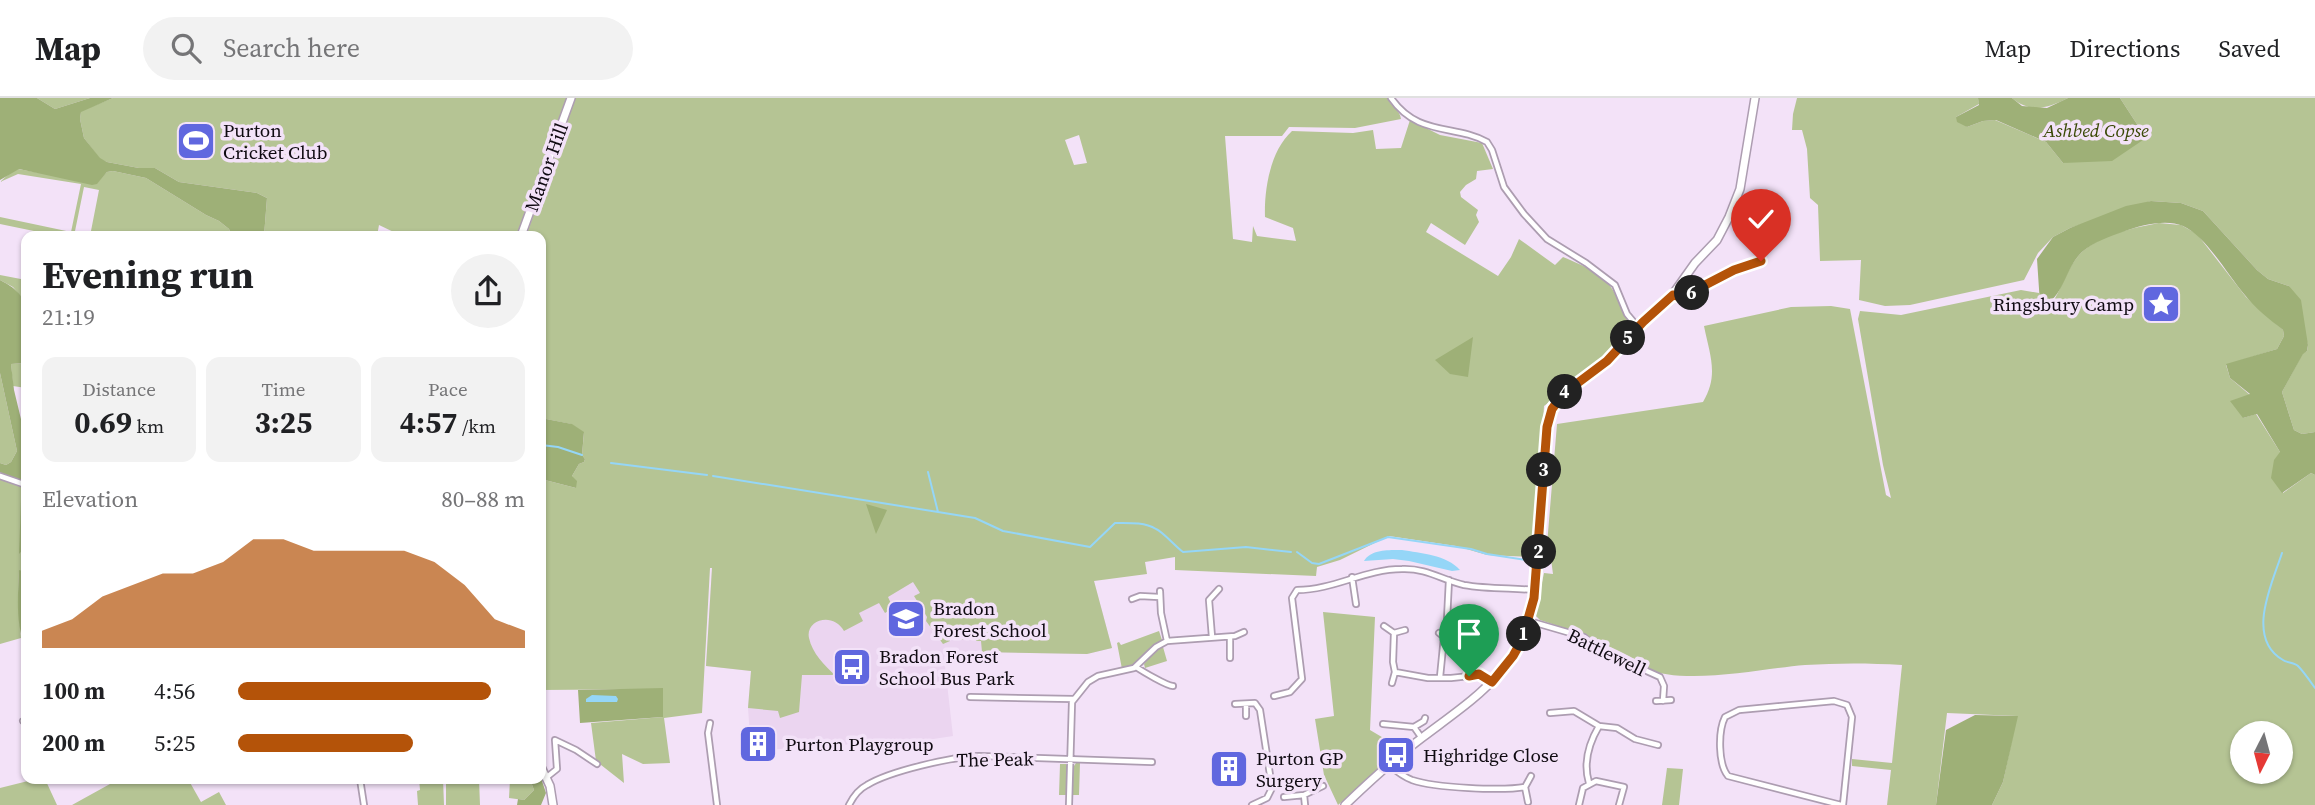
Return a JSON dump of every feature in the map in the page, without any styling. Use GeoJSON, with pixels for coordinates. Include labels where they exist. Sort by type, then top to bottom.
{"type":"FeatureCollection","features":[{"type":"Feature","properties":{"kind":"street","name":"Manor Hill"},"geometry":{"type":"LineString","coordinates":[[523,231],[571,98]]}},
{"type":"Feature","properties":{"kind":"street"},"geometry":{"type":"LineString","coordinates":[[1391,98],[1409,116],[1428,126],[1488,142],[1504,187],[1524,215],[1547,239],[1615,285],[1627,314],[1638,327]]}},
{"type":"Feature","properties":{"kind":"street"},"geometry":{"type":"LineString","coordinates":[[1345,805],[1388,765],[1475,699],[1518,648],[1529,621],[1535,590],[1547,427],[1552,409],[1563,394],[1607,361],[1638,327],[1673,295],[1722,231],[1735,205],[1747,158],[1755,98]]}},
{"type":"Feature","properties":{"kind":"street"},"geometry":{"type":"LineString","coordinates":[[1673,295],[1682,297],[1734,270],[1761,261]]}},
{"type":"Feature","properties":{"kind":"street"},"geometry":{"type":"LineString","coordinates":[[0,476],[21,483]]}},
{"type":"Feature","properties":{"kind":"street"},"geometry":{"type":"LineString","coordinates":[[1274,695],[1290,692],[1301,679],[1294,627],[1293,594],[1297,590],[1324,587],[1376,571],[1404,569],[1430,572],[1474,587],[1535,590]]}},
{"type":"Feature","properties":{"kind":"street"},"geometry":{"type":"LineString","coordinates":[[1352,577],[1356,604]]}},
{"type":"Feature","properties":{"kind":"street"},"geometry":{"type":"LineString","coordinates":[[1447,618],[1449,580]]}},
{"type":"Feature","properties":{"kind":"street"},"geometry":{"type":"LineString","coordinates":[[1212,637],[1209,600],[1219,589]]}},
{"type":"Feature","properties":{"kind":"street"},"geometry":{"type":"LineString","coordinates":[[1132,599],[1159,594],[1167,641]]}},
{"type":"Feature","properties":{"kind":"street","name":"Battlewell"},"geometry":{"type":"LineString","coordinates":[[1529,621],[1584,637],[1598,649],[1660,677],[1664,686],[1663,701]]}},
{"type":"Feature","properties":{"kind":"street"},"geometry":{"type":"LineString","coordinates":[[1384,626],[1394,633]]}},
{"type":"Feature","properties":{"kind":"street"},"geometry":{"type":"LineString","coordinates":[[1394,633],[1405,629]]}},
{"type":"Feature","properties":{"kind":"street"},"geometry":{"type":"LineString","coordinates":[[1069,805],[1073,699],[1088,682],[1098,676],[1136,667],[1156,647],[1167,641],[1230,637],[1244,632]]}},
{"type":"Feature","properties":{"kind":"street"},"geometry":{"type":"LineString","coordinates":[[1392,683],[1395,672],[1394,633]]}},
{"type":"Feature","properties":{"kind":"street"},"geometry":{"type":"LineString","coordinates":[[1439,633],[1444,637]]}},
{"type":"Feature","properties":{"kind":"street"},"geometry":{"type":"LineString","coordinates":[[1444,637],[1451,633]]}},
{"type":"Feature","properties":{"kind":"street"},"geometry":{"type":"LineString","coordinates":[[1230,637],[1231,658]]}},
{"type":"Feature","properties":{"kind":"street"},"geometry":{"type":"LineString","coordinates":[[1440,678],[1444,637]]}},
{"type":"Feature","properties":{"kind":"street"},"geometry":{"type":"LineString","coordinates":[[1136,667],[1155,676],[1165,685],[1173,686]]}},
{"type":"Feature","properties":{"kind":"street"},"geometry":{"type":"LineString","coordinates":[[1395,672],[1440,678],[1479,674],[1492,682]]}},
{"type":"Feature","properties":{"kind":"street"},"geometry":{"type":"LineString","coordinates":[[970,697],[1073,699]]}},
{"type":"Feature","properties":{"kind":"street","name":"Battlewell"},"geometry":{"type":"LineString","coordinates":[[1656,701],[1671,700]]}},
{"type":"Feature","properties":{"kind":"street"},"geometry":{"type":"LineString","coordinates":[[1829,701],[1844,703],[1851,711],[1852,720],[1842,805],[1728,776],[1722,764],[1722,726],[1725,717],[1740,710],[1829,701]]}},
{"type":"Feature","properties":{"kind":"street"},"geometry":{"type":"LineString","coordinates":[[1235,704],[1255,703],[1260,707],[1272,788],[1267,798],[1252,805]]}},
{"type":"Feature","properties":{"kind":"street"},"geometry":{"type":"LineString","coordinates":[[1246,704],[1246,716]]}},
{"type":"Feature","properties":{"kind":"street"},"geometry":{"type":"LineString","coordinates":[[1556,706],[1558,712]]}},
{"type":"Feature","properties":{"kind":"street"},"geometry":{"type":"LineString","coordinates":[[1550,713],[1574,711],[1599,726],[1617,728],[1635,739],[1655,743]]}},
{"type":"Feature","properties":{"kind":"street"},"geometry":{"type":"LineString","coordinates":[[1382,724],[1414,727],[1425,718]]}},
{"type":"Feature","properties":{"kind":"street"},"geometry":{"type":"LineString","coordinates":[[710,723],[708,733],[717,805]]}},
{"type":"Feature","properties":{"kind":"street"},"geometry":{"type":"LineString","coordinates":[[1589,783],[1588,752],[1599,726]]}},
{"type":"Feature","properties":{"kind":"street"},"geometry":{"type":"LineString","coordinates":[[1414,727],[1422,738]]}},
{"type":"Feature","properties":{"kind":"street"},"geometry":{"type":"LineString","coordinates":[[553,805],[547,777],[557,769],[555,740],[597,764]]}},
{"type":"Feature","properties":{"kind":"street","name":"The Peak"},"geometry":{"type":"LineString","coordinates":[[849,805],[859,791],[870,783],[941,761],[979,756],[1152,762]]}},
{"type":"Feature","properties":{"kind":"street"},"geometry":{"type":"LineString","coordinates":[[1388,765],[1411,780],[1420,782],[1464,788],[1525,787]]}},
{"type":"Feature","properties":{"kind":"street"},"geometry":{"type":"LineString","coordinates":[[1528,802],[1525,787],[1531,776]]}},
{"type":"Feature","properties":{"kind":"street"},"geometry":{"type":"LineString","coordinates":[[1579,805],[1582,790],[1589,783],[1601,782],[1623,787],[1619,805]]}},
{"type":"Feature","properties":{"kind":"street"},"geometry":{"type":"LineString","coordinates":[[361,784],[364,805]]}},
{"type":"Feature","properties":{"kind":"street"},"geometry":{"type":"LineString","coordinates":[[1284,797],[1304,795],[1323,786]]}},
{"type":"Feature","properties":{"kind":"street"},"geometry":{"type":"LineString","coordinates":[[1304,795],[1305,805]]}},
{"type":"Feature","properties":{"kind":"shaded area","name":"Bradon Forest School"},"geometry":{"type":"Polygon","coordinates":[[[712,567],[1094,581],[1112,648],[1087,654],[972,652],[944,657],[953,736],[907,743],[896,749],[876,741],[765,750],[764,738],[750,737],[748,708],[751,671],[706,666],[712,567]]]}},
{"type":"Feature","properties":{"kind":"green space"},"geometry":{"type":"Polygon","coordinates":[[[0,98],[37,98],[55,109],[90,98],[113,98],[81,112],[84,138],[100,158],[107,162],[139,168],[155,168],[179,182],[257,193],[267,198],[264,231],[230,231],[219,221],[146,178],[113,171],[107,172],[97,184],[92,185],[19,169],[0,180],[0,98]]]}},
{"type":"Feature","properties":{"kind":"green space"},"geometry":{"type":"Polygon","coordinates":[[[37,98],[90,98],[55,109],[37,98]]]}},
{"type":"Feature","properties":{"kind":"green space"},"geometry":{"type":"Polygon","coordinates":[[[113,98],[567,98],[519,231],[392,231],[379,225],[378,231],[264,231],[267,198],[257,193],[179,182],[155,168],[139,168],[100,159],[84,138],[81,111],[113,98]]]}},
{"type":"Feature","properties":{"kind":"green space"},"geometry":{"type":"Polygon","coordinates":[[[575,98],[1387,98],[1401,119],[1355,128],[1289,127],[1282,136],[1225,136],[1233,239],[1252,242],[1253,226],[1257,236],[1296,241],[1293,228],[1265,217],[1270,171],[1278,149],[1292,131],[1353,133],[1373,130],[1376,149],[1401,148],[1410,120],[1440,135],[1482,143],[1493,169],[1477,171],[1476,179],[1460,192],[1461,197],[1478,210],[1476,215],[1479,222],[1465,245],[1431,223],[1426,232],[1498,276],[1519,239],[1555,265],[1563,257],[1579,264],[1600,275],[1607,282],[1630,326],[1629,333],[1611,354],[1544,406],[1535,563],[1530,557],[1487,555],[1456,546],[1389,536],[1340,560],[1317,567],[1316,576],[1175,570],[1175,557],[1145,562],[1147,574],[1094,581],[1112,648],[1087,654],[982,652],[981,641],[976,639],[951,640],[952,628],[947,629],[950,641],[943,644],[926,621],[927,617],[914,596],[920,593],[913,582],[888,597],[893,608],[885,613],[879,603],[859,613],[863,621],[844,631],[833,621],[827,620],[821,620],[811,626],[809,638],[813,649],[835,675],[802,675],[799,712],[780,718],[778,711],[748,708],[751,671],[706,666],[710,568],[702,713],[664,718],[670,763],[643,764],[622,754],[624,783],[596,761],[591,723],[663,717],[663,689],[546,690],[546,480],[576,488],[572,476],[585,459],[582,455],[584,433],[571,424],[546,419],[546,231],[528,231],[575,98]],[[1079,135],[1065,140],[1074,165],[1087,163],[1079,135]]]}},
{"type":"Feature","properties":{"kind":"green space"},"geometry":{"type":"Polygon","coordinates":[[[1797,98],[1978,98],[1979,104],[1956,117],[1967,127],[1995,120],[2046,142],[2063,163],[2146,138],[2120,98],[2315,98],[2315,432],[2302,434],[2294,430],[2282,392],[2308,345],[2289,286],[2268,279],[2203,211],[2181,203],[2151,201],[2070,228],[2053,237],[2038,253],[2024,280],[1910,305],[1885,306],[1859,300],[1861,260],[1820,261],[1818,205],[1810,198],[1807,149],[1802,130],[1792,130],[1797,98]]]}},
{"type":"Feature","properties":{"kind":"green space","name":"Ashbed Copse"},"geometry":{"type":"Polygon","coordinates":[[[1978,98],[2012,98],[2022,106],[2047,108],[2068,98],[2120,98],[2146,138],[2112,161],[2063,163],[2046,142],[1996,120],[1967,127],[1957,122],[1956,117],[1979,105],[1978,98]]]}},
{"type":"Feature","properties":{"kind":"green space"},"geometry":{"type":"Polygon","coordinates":[[[2012,98],[2068,98],[2033,108],[2012,98]]]}},
{"type":"Feature","properties":{"kind":"green space"},"geometry":{"type":"Polygon","coordinates":[[[18,169],[97,183],[107,172],[113,171],[146,178],[219,221],[230,231],[91,231],[99,190],[84,187],[75,231],[71,231],[81,184],[18,174],[0,182],[18,169]]]}},
{"type":"Feature","properties":{"kind":"green space"},"geometry":{"type":"Polygon","coordinates":[[[2151,201],[2181,203],[2203,211],[2257,270],[2268,279],[2289,286],[2301,300],[2307,351],[2282,392],[2294,430],[2302,434],[2315,432],[2315,475],[2311,473],[2282,493],[2271,478],[2274,460],[2280,452],[2257,414],[2243,418],[2230,401],[2250,394],[2230,378],[2226,364],[2277,349],[2284,336],[2283,330],[2248,299],[2208,247],[2192,231],[2176,224],[2154,224],[2097,242],[2086,248],[2077,258],[2052,300],[2046,305],[2040,304],[2037,259],[2053,237],[2126,206],[2151,201]]]}},
{"type":"Feature","properties":{"kind":"green space"},"geometry":{"type":"Polygon","coordinates":[[[0,217],[66,231],[34,231],[0,224],[0,217]]]}},
{"type":"Feature","properties":{"kind":"green space"},"geometry":{"type":"Polygon","coordinates":[[[2159,223],[2181,225],[2197,234],[2246,297],[2283,330],[2284,336],[2277,349],[2226,365],[2230,378],[2250,395],[2243,418],[2256,414],[2280,452],[2283,493],[2311,473],[2315,475],[2315,805],[1992,805],[2003,782],[2017,716],[1947,713],[1936,805],[1887,805],[1891,770],[1852,766],[1852,759],[1892,763],[1902,665],[1805,665],[1680,676],[1644,668],[1644,664],[1606,645],[1540,620],[1535,615],[1544,573],[1553,574],[1551,559],[1546,557],[1557,424],[1703,402],[1712,374],[1704,326],[1791,307],[1831,306],[1850,309],[1886,495],[1891,498],[1858,319],[1860,311],[1901,315],[2021,290],[2039,293],[2040,304],[2054,300],[2082,252],[2108,236],[2159,223]]]}},
{"type":"Feature","properties":{"kind":"green space"},"geometry":{"type":"Polygon","coordinates":[[[0,275],[21,279],[21,297],[13,287],[0,280],[0,275]]]}},
{"type":"Feature","properties":{"kind":"green space"},"geometry":{"type":"Polygon","coordinates":[[[0,280],[21,296],[21,363],[11,364],[21,419],[21,486],[0,472],[0,463],[6,465],[11,462],[17,451],[0,373],[0,280]]]}},
{"type":"Feature","properties":{"kind":"green space"},"geometry":{"type":"Polygon","coordinates":[[[1473,337],[1468,377],[1450,374],[1435,360],[1473,337]]]}},
{"type":"Feature","properties":{"kind":"green space"},"geometry":{"type":"Polygon","coordinates":[[[21,363],[21,387],[13,386],[11,364],[21,363]]]}},
{"type":"Feature","properties":{"kind":"green space"},"geometry":{"type":"Polygon","coordinates":[[[0,373],[17,451],[6,465],[0,463],[0,373]]]}},
{"type":"Feature","properties":{"kind":"green space"},"geometry":{"type":"Polygon","coordinates":[[[546,419],[572,424],[584,432],[582,455],[585,459],[572,476],[577,481],[576,488],[546,480],[546,419]]]}},
{"type":"Feature","properties":{"kind":"green space"},"geometry":{"type":"Polygon","coordinates":[[[0,479],[21,487],[21,571],[18,601],[21,638],[0,644],[0,479]]]}},
{"type":"Feature","properties":{"kind":"green space"},"geometry":{"type":"Polygon","coordinates":[[[21,500],[21,552],[19,554],[21,500]]]}},
{"type":"Feature","properties":{"kind":"green space"},"geometry":{"type":"Polygon","coordinates":[[[866,504],[887,510],[876,534],[866,504]]]}},
{"type":"Feature","properties":{"kind":"green space"},"geometry":{"type":"Polygon","coordinates":[[[19,570],[21,633],[19,620],[19,570]]]}},
{"type":"Feature","properties":{"kind":"green space"},"geometry":{"type":"Polygon","coordinates":[[[1323,612],[1375,617],[1370,730],[1402,749],[1338,805],[1324,775],[1315,719],[1334,716],[1323,612]]]}},
{"type":"Feature","properties":{"kind":"green space"},"geometry":{"type":"Polygon","coordinates":[[[1159,631],[1162,640],[1134,664],[1122,669],[1117,643],[1121,645],[1159,631]]]}},
{"type":"Feature","properties":{"kind":"green space"},"geometry":{"type":"Polygon","coordinates":[[[1163,647],[1167,661],[1145,668],[1144,664],[1154,652],[1163,647]]]}},
{"type":"Feature","properties":{"kind":"green space"},"geometry":{"type":"Polygon","coordinates":[[[663,688],[663,717],[580,723],[578,690],[663,688]]]}},
{"type":"Feature","properties":{"kind":"green space"},"geometry":{"type":"Polygon","coordinates":[[[1975,715],[2018,716],[2003,782],[1992,805],[1936,805],[1946,730],[1975,715]]]}},
{"type":"Feature","properties":{"kind":"green space"},"geometry":{"type":"Polygon","coordinates":[[[1076,763],[1080,763],[1079,795],[1071,795],[1072,769],[1076,763]]]}},
{"type":"Feature","properties":{"kind":"green space"},"geometry":{"type":"Polygon","coordinates":[[[1060,764],[1066,764],[1068,767],[1067,795],[1059,795],[1060,764]]]}},
{"type":"Feature","properties":{"kind":"green space"},"geometry":{"type":"Polygon","coordinates":[[[1667,768],[1683,769],[1679,805],[1662,805],[1667,768]]]}},
{"type":"Feature","properties":{"kind":"green space"},"geometry":{"type":"Polygon","coordinates":[[[21,783],[47,784],[57,805],[0,805],[0,788],[21,783]]]}},
{"type":"Feature","properties":{"kind":"green space"},"geometry":{"type":"Polygon","coordinates":[[[110,784],[191,784],[201,802],[219,792],[226,805],[72,805],[110,784]]]}},
{"type":"Feature","properties":{"kind":"green space"},"geometry":{"type":"Polygon","coordinates":[[[419,784],[443,784],[444,805],[418,805],[417,791],[420,790],[419,784]]]}},
{"type":"Feature","properties":{"kind":"green space"},"geometry":{"type":"Polygon","coordinates":[[[446,784],[479,784],[480,805],[446,805],[446,784]]]}},
{"type":"Feature","properties":{"kind":"green space"},"geometry":{"type":"Polygon","coordinates":[[[510,784],[532,784],[534,790],[524,800],[509,798],[510,784]]]}},
{"type":"Feature","properties":{"kind":"green space"},"geometry":{"type":"Polygon","coordinates":[[[532,784],[543,784],[546,793],[541,805],[517,805],[518,799],[524,800],[534,790],[532,784]]]}},
{"type":"Feature","properties":{"kind":"water"},"geometry":{"type":"Polygon","coordinates":[[[1402,550],[1441,558],[1460,570],[1452,571],[1393,559],[1364,561],[1376,552],[1402,550]]]}},
{"type":"Feature","properties":{"kind":"water"},"geometry":{"type":"Polygon","coordinates":[[[592,695],[616,696],[618,699],[617,702],[586,702],[592,695]]]}},
{"type":"Feature","properties":{"kind":"waterway"},"geometry":{"type":"LineString","coordinates":[[546,446],[582,455]]}},
{"type":"Feature","properties":{"kind":"waterway"},"geometry":{"type":"LineString","coordinates":[[611,463],[707,475]]}},
{"type":"Feature","properties":{"kind":"waterway"},"geometry":{"type":"LineString","coordinates":[[713,476],[938,512],[928,472]]}},
{"type":"Feature","properties":{"kind":"waterway"},"geometry":{"type":"LineString","coordinates":[[938,512],[975,518],[1003,531],[1090,547],[1115,523],[1131,523],[1159,530],[1183,552],[1246,547],[1291,552]]}},
{"type":"Feature","properties":{"kind":"waterway"},"geometry":{"type":"LineString","coordinates":[[1297,552],[1312,563],[1319,564],[1388,537],[1533,561]]}},
{"type":"Feature","properties":{"kind":"waterway"},"geometry":{"type":"LineString","coordinates":[[2282,553],[2268,595],[2263,625],[2265,638],[2272,650],[2283,660],[2298,666],[2315,688]]}},
{"type":"Feature","properties":{"kind":"place","name":"Purton Cricket Club"},"geometry":{"type":"Point","coordinates":[196,141]}},
{"type":"Feature","properties":{"kind":"place","name":"Ringsbury Camp"},"geometry":{"type":"Point","coordinates":[2161,304]}},
{"type":"Feature","properties":{"kind":"place","name":"Bradon Forest School"},"geometry":{"type":"Point","coordinates":[906,619]}},
{"type":"Feature","properties":{"kind":"place","name":"Bradon Forest School Bus Park"},"geometry":{"type":"Point","coordinates":[852,667]}},
{"type":"Feature","properties":{"kind":"place","name":"Purton Playgroup"},"geometry":{"type":"Point","coordinates":[758,744]}},
{"type":"Feature","properties":{"kind":"place","name":"Highridge Close"},"geometry":{"type":"Point","coordinates":[1396,755]}},
{"type":"Feature","properties":{"kind":"place","name":"Purton GP Surgery"},"geometry":{"type":"Point","coordinates":[1229,769]}},
{"type":"Feature","properties":{"kind":"route"},"geometry":{"type":"LineString","coordinates":[[1469,676],[1479,674],[1492,682],[1518,648],[1529,621],[1536,578],[1547,427],[1557,401],[1607,361],[1643,322],[1673,295],[1682,297],[1734,270],[1761,261]]}}]}
